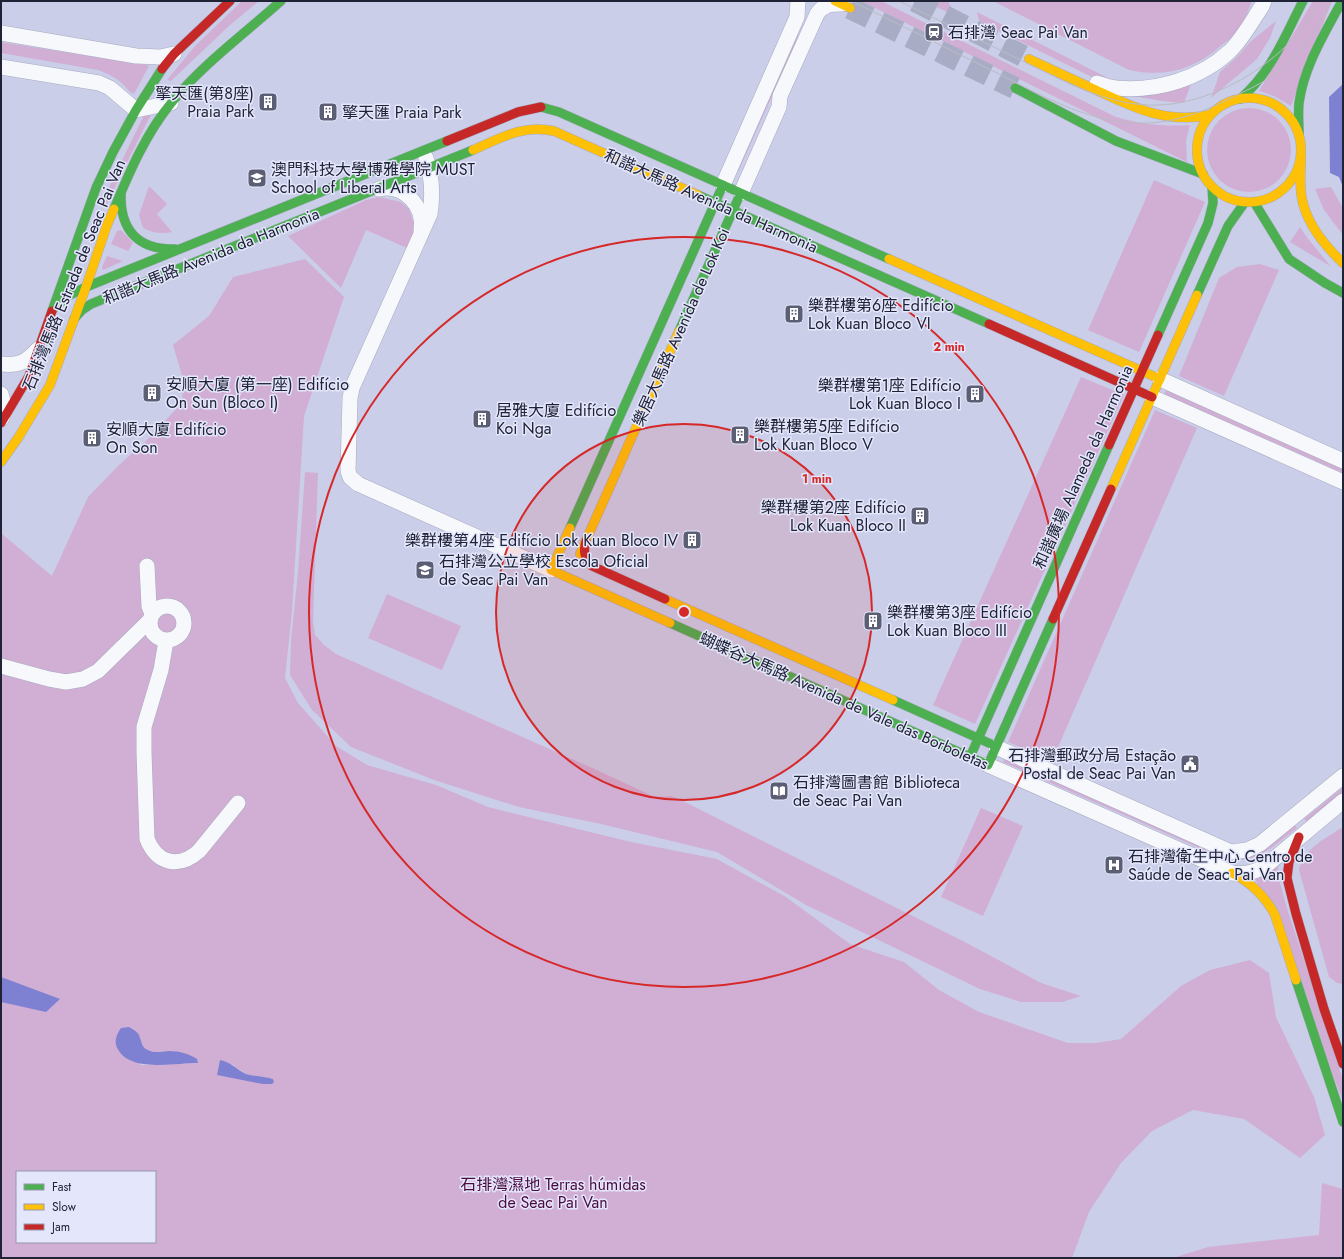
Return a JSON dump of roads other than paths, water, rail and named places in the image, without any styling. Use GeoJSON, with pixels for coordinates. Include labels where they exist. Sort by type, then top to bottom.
{"type":"FeatureCollection","features":[{"type":"Feature","properties":{"kind":"street","name":"石排灣馬路 Estrada de Seac Pai Van"},"geometry":{"type":"LineString","coordinates":[[1,422],[29,376],[96,188],[113,152],[136,110],[174,54],[230,1]]}},
{"type":"Feature","properties":{"kind":"street","name":"石排灣馬路 Estrada de Seac Pai Van"},"geometry":{"type":"LineString","coordinates":[[1,462],[18,438],[50,385],[74,319],[80,281],[107,225],[121,190],[148,137],[171,104],[198,73],[281,1]]}},
{"type":"Feature","properties":{"kind":"street","name":"樂居大馬路 Avenida de Lok Koi"},"geometry":{"type":"LineString","coordinates":[[551,570],[797,17],[798,1]]}},
{"type":"Feature","properties":{"kind":"street"},"geometry":{"type":"LineString","coordinates":[[1067,76],[1115,88],[1134,88],[1162,86],[1193,75],[1211,66],[1231,50],[1242,37],[1264,1]]}},
{"type":"Feature","properties":{"kind":"street"},"geometry":{"type":"LineString","coordinates":[[1240,99],[1254,86],[1266,71],[1303,1]]}},
{"type":"Feature","properties":{"kind":"street"},"geometry":{"type":"LineString","coordinates":[[1342,1],[1310,65],[1304,81],[1299,103],[1299,134],[1301,145],[1302,199],[1309,220],[1337,258],[1343,263]]}},
{"type":"Feature","properties":{"kind":"street","name":"樂居大馬路 Avenida de Lok Koi"},"geometry":{"type":"LineString","coordinates":[[577,560],[779,107],[780,96],[817,14],[822,7],[832,4],[842,4]]}},
{"type":"Feature","properties":{"kind":"street"},"geometry":{"type":"LineString","coordinates":[[1,33],[136,56],[160,57],[174,54]]}},
{"type":"Feature","properties":{"kind":"street"},"geometry":{"type":"LineString","coordinates":[[1030,59],[1133,107],[1153,114],[1195,118],[1210,115]]}},
{"type":"Feature","properties":{"kind":"street"},"geometry":{"type":"LineString","coordinates":[[1,67],[99,83],[110,88],[136,110],[171,104]]}},
{"type":"Feature","properties":{"kind":"street"},"geometry":{"type":"LineString","coordinates":[[1015,88],[1116,141],[1203,174]]}},
{"type":"Feature","properties":{"kind":"street"},"geometry":{"type":"LineString","coordinates":[[1299,134],[1292,121],[1282,110],[1269,102],[1255,98],[1240,99],[1223,105],[1210,115],[1202,126],[1198,139],[1197,151],[1203,174],[1212,187],[1233,199],[1249,202],[1268,199],[1280,192],[1290,182],[1297,170],[1301,156]]}},
{"type":"Feature","properties":{"kind":"street","name":"和諧大馬路 Avenida da Harmonia"},"geometry":{"type":"LineString","coordinates":[[53,309],[60,300],[70,294],[80,281],[182,248],[518,112],[539,107],[559,112],[1343,461]]}},
{"type":"Feature","properties":{"kind":"street","name":"和諧大馬路 Avenida da Harmonia"},"geometry":{"type":"LineString","coordinates":[[74,319],[82,310],[91,304],[526,129],[540,128],[554,131],[1343,482]]}},
{"type":"Feature","properties":{"kind":"street","name":"蝴蝶谷大馬路 Avenida de Vale das Borboletas"},"geometry":{"type":"LineString","coordinates":[[423,150],[429,168],[433,196],[430,214],[352,388],[350,398],[347,467],[353,480],[358,484],[551,570],[570,575],[970,757],[1243,878],[1258,890],[1269,903],[1275,915],[1343,1122]]}},
{"type":"Feature","properties":{"kind":"street","name":"和諧廣場 Alameda da Harmonia"},"geometry":{"type":"LineString","coordinates":[[970,757],[1211,215],[1213,200],[1212,187]]}},
{"type":"Feature","properties":{"kind":"street","name":"蝴蝶谷大馬路 Avenida de Vale das Borboletas"},"geometry":{"type":"LineString","coordinates":[[371,191],[383,188],[395,189],[406,194],[414,201],[420,212],[422,223],[421,235]]}},
{"type":"Feature","properties":{"kind":"street"},"geometry":{"type":"LineString","coordinates":[[121,190],[120,204],[122,218],[129,231],[140,242],[153,248],[167,250],[182,248]]}},
{"type":"Feature","properties":{"kind":"street"},"geometry":{"type":"LineString","coordinates":[[1249,202],[1289,259],[1343,293]]}},
{"type":"Feature","properties":{"kind":"street"},"geometry":{"type":"LineString","coordinates":[[988,765],[1228,226],[1249,202]]}},
{"type":"Feature","properties":{"kind":"street"},"geometry":{"type":"LineString","coordinates":[[73,253],[72,265],[80,281],[93,292],[104,295],[116,295]]}},
{"type":"Feature","properties":{"kind":"street"},"geometry":{"type":"LineString","coordinates":[[1,364],[11,365],[21,363],[31,358],[38,350]]}},
{"type":"Feature","properties":{"kind":"street"},"geometry":{"type":"LineString","coordinates":[[1,394],[4,401],[4,412],[1,422]]}},
{"type":"Feature","properties":{"kind":"street","name":"蝴蝶谷大馬路 Avenida de Vale das Borboletas"},"geometry":{"type":"LineString","coordinates":[[586,541],[584,554],[587,561],[595,568],[1231,852],[1247,850],[1260,844],[1343,776]]}},
{"type":"Feature","properties":{"kind":"street"},"geometry":{"type":"LineString","coordinates":[[1,666],[66,682],[83,679],[98,671],[151,617],[160,608],[171,607],[180,612],[183,618],[184,628],[177,638],[166,641],[155,636],[152,631],[151,617],[149,606],[147,566]]}},
{"type":"Feature","properties":{"kind":"street"},"geometry":{"type":"LineString","coordinates":[[166,641],[161,670],[144,727],[147,839],[151,848],[156,855],[164,860],[173,862],[182,861],[191,857],[198,851],[238,804]]}},
{"type":"Feature","properties":{"kind":"street"},"geometry":{"type":"LineString","coordinates":[[1232,873],[1241,874],[1256,871],[1262,868],[1277,858],[1299,837],[1343,801]]}},
{"type":"Feature","properties":{"kind":"street"},"geometry":{"type":"LineString","coordinates":[[1299,837],[1289,862],[1287,878],[1296,914],[1343,1064]]}},
{"type":"Feature","properties":{"kind":"water"},"geometry":{"type":"Polygon","coordinates":[[[1343,84],[1343,187],[1339,177],[1330,173],[1329,97],[1343,84]]]}},
{"type":"Feature","properties":{"kind":"water"},"geometry":{"type":"Polygon","coordinates":[[[1,977],[60,999],[46,1012],[1,1002],[1,977]]]}},
{"type":"Feature","properties":{"kind":"water"},"geometry":{"type":"Polygon","coordinates":[[[129,1027],[139,1034],[144,1048],[154,1052],[173,1051],[184,1053],[197,1059],[198,1063],[155,1065],[134,1062],[125,1058],[117,1048],[116,1039],[121,1028],[129,1027]]]}},
{"type":"Feature","properties":{"kind":"water"},"geometry":{"type":"Polygon","coordinates":[[[220,1060],[227,1062],[246,1074],[273,1079],[274,1082],[272,1084],[263,1084],[217,1075],[220,1060]]]}},
{"type":"Feature","properties":{"kind":"tunnel"},"geometry":{"type":"LineString","coordinates":[[915,1],[1029,59]]}},
{"type":"Feature","properties":{"kind":"tunnel"},"geometry":{"type":"LineString","coordinates":[[850,8],[1015,88]]}},
{"type":"Feature","properties":{"kind":"tram line"},"geometry":{"type":"LineString","coordinates":[[851,1],[1060,104],[1100,118],[1120,122],[1140,123],[1152,123],[1189,116],[1224,102],[1268,79],[1282,69],[1299,52],[1314,32],[1332,1]]}},
{"type":"Feature","properties":{"kind":"tram line"},"geometry":{"type":"LineString","coordinates":[[899,1],[1072,85],[1109,98],[1128,103],[1148,105],[1173,104],[1198,98],[1223,89],[1248,76],[1270,60],[1290,42],[1307,22],[1320,1]]}},
{"type":"Feature","properties":{"kind":"place","name":"石排灣 Seac Pai Van"},"geometry":{"type":"Point","coordinates":[934,32]}},
{"type":"Feature","properties":{"kind":"place","name":"擎天匯(第8座) Praia Park"},"geometry":{"type":"Point","coordinates":[268,102]}},
{"type":"Feature","properties":{"kind":"place","name":"擎天匯 Praia Park"},"geometry":{"type":"Point","coordinates":[328,112]}},
{"type":"Feature","properties":{"kind":"place","name":"澳門科技大學博雅學院 MUST School of Liberal Arts"},"geometry":{"type":"Point","coordinates":[257,178]}},
{"type":"Feature","properties":{"kind":"place","name":"樂群樓第6座 Edifício Lok Kuan Bloco VI"},"geometry":{"type":"Point","coordinates":[794,314]}},
{"type":"Feature","properties":{"kind":"place","name":"安順大廈 (第一座) Edifício On Sun (Bloco I)"},"geometry":{"type":"Point","coordinates":[152,393]}},
{"type":"Feature","properties":{"kind":"place","name":"樂群樓第1座 Edifício Lok Kuan Bloco I"},"geometry":{"type":"Point","coordinates":[975,394]}},
{"type":"Feature","properties":{"kind":"place","name":"居雅大廈 Edifício Koi Nga"},"geometry":{"type":"Point","coordinates":[482,419]}},
{"type":"Feature","properties":{"kind":"place","name":"樂群樓第5座 Edifício Lok Kuan Bloco V"},"geometry":{"type":"Point","coordinates":[740,435]}},
{"type":"Feature","properties":{"kind":"place","name":"安順大廈 Edifício On Son"},"geometry":{"type":"Point","coordinates":[92,438]}},
{"type":"Feature","properties":{"kind":"place","name":"樂群樓第2座 Edifício Lok Kuan Bloco II"},"geometry":{"type":"Point","coordinates":[920,516]}},
{"type":"Feature","properties":{"kind":"place","name":"樂群樓第4座 Edifício Lok Kuan Bloco IV"},"geometry":{"type":"Point","coordinates":[692,540]}},
{"type":"Feature","properties":{"kind":"place","name":"石排灣公立學校 Escola Oficial de Seac Pai Van"},"geometry":{"type":"Point","coordinates":[425,570]}},
{"type":"Feature","properties":{"kind":"place","name":"樂群樓第3座 Edifício Lok Kuan Bloco III"},"geometry":{"type":"Point","coordinates":[873,621]}},
{"type":"Feature","properties":{"kind":"place","name":"石排灣郵政分局 Estação Postal de Seac Pai Van"},"geometry":{"type":"Point","coordinates":[1190,764]}},
{"type":"Feature","properties":{"kind":"place","name":"石排灣圖書館 Biblioteca de Seac Pai Van"},"geometry":{"type":"Point","coordinates":[779,791]}},
{"type":"Feature","properties":{"kind":"place","name":"石排灣衛生中心 Centro de Saúde de Seac Pai Van"},"geometry":{"type":"Point","coordinates":[1114,865]}},
{"type":"Feature","properties":{"kind":"park label","name":"石排灣濕地 Terras húmidas de Seac Pai Van"},"geometry":{"type":"Point","coordinates":[553,1193]}}]}
